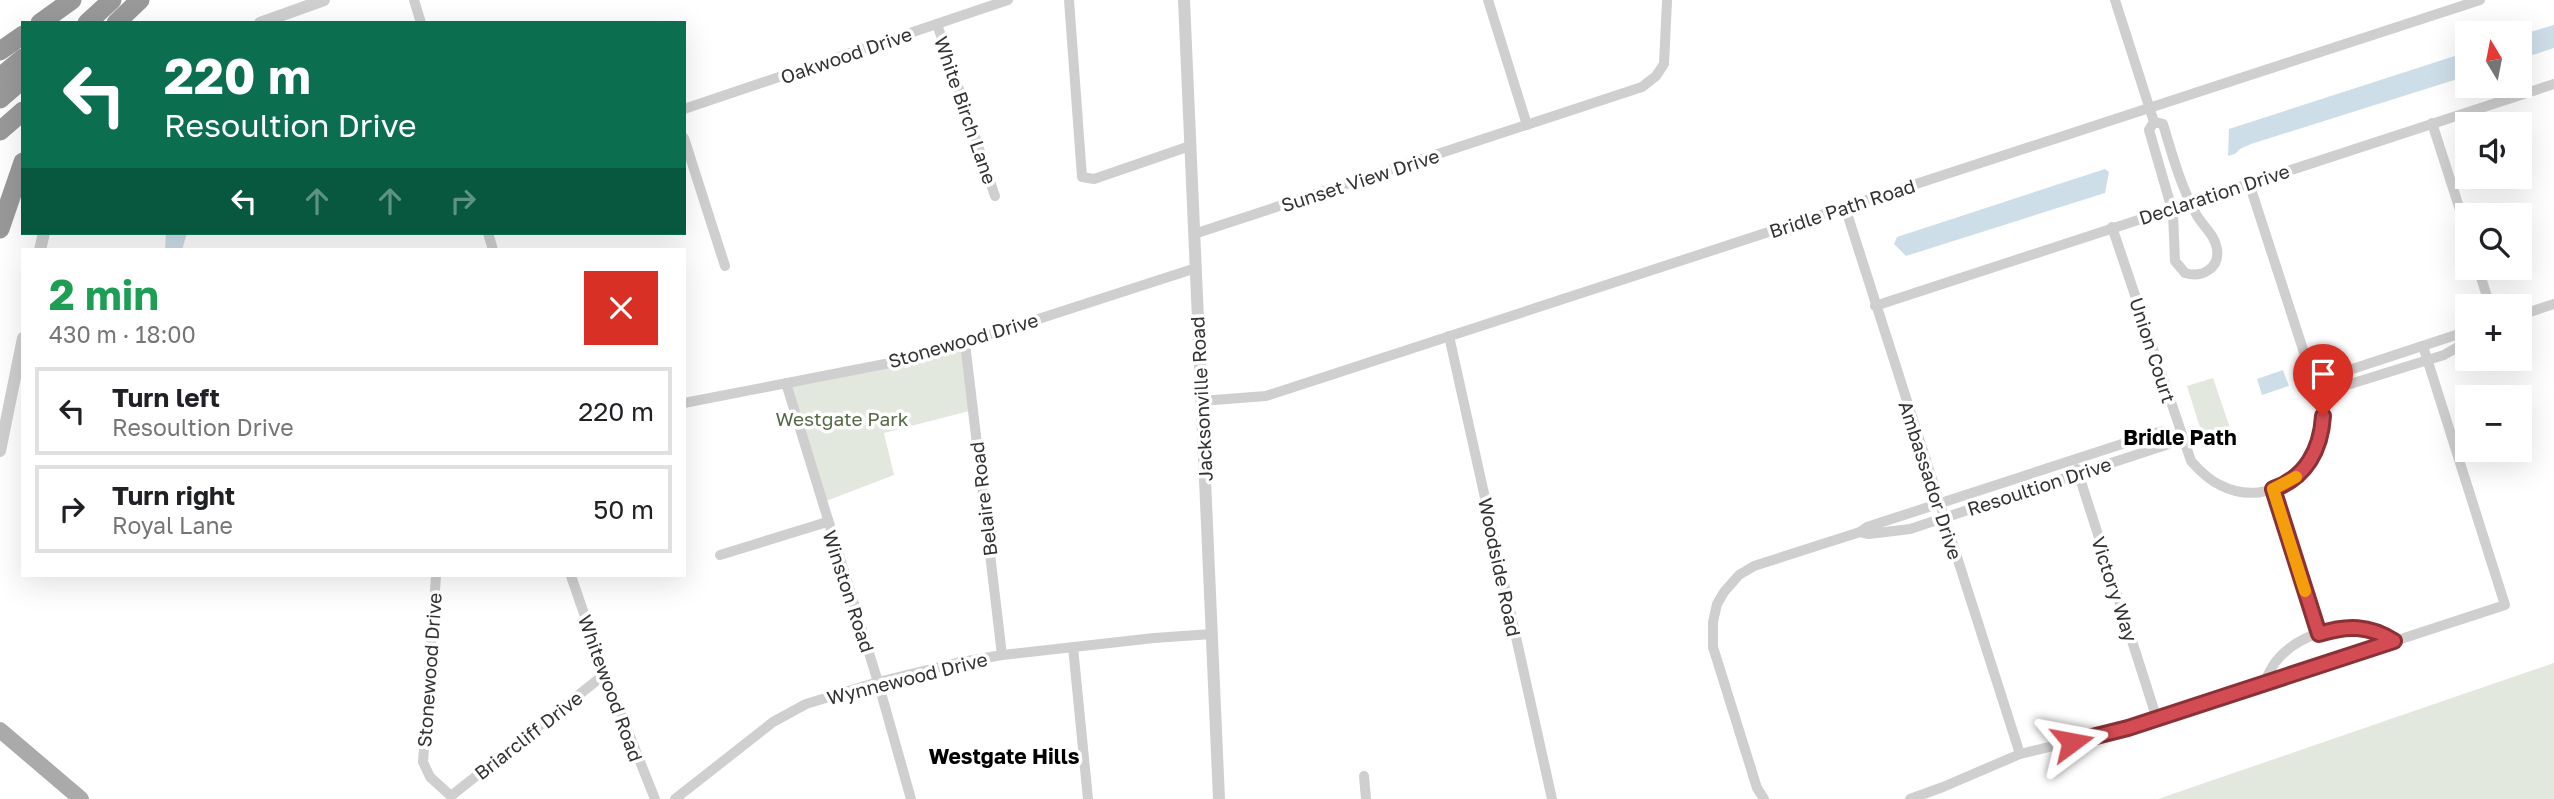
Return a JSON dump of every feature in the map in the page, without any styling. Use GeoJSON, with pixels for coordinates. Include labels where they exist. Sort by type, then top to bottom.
{"type":"FeatureCollection","features":[{"type":"Feature","properties":{"kind":"highway"},"geometry":{"type":"LineString","coordinates":[[43,21],[72,0]]}},
{"type":"Feature","properties":{"kind":"highway"},"geometry":{"type":"LineString","coordinates":[[64,21],[88,0]]}},
{"type":"Feature","properties":{"kind":"highway"},"geometry":{"type":"LineString","coordinates":[[89,21],[112,0]]}},
{"type":"Feature","properties":{"kind":"highway"},"geometry":{"type":"LineString","coordinates":[[118,21],[140,0]]}},
{"type":"Feature","properties":{"kind":"highway"},"geometry":{"type":"LineString","coordinates":[[132,21],[152,0]]}},
{"type":"Feature","properties":{"kind":"highway"},"geometry":{"type":"LineString","coordinates":[[0,51],[21,36]]}},
{"type":"Feature","properties":{"kind":"highway"},"geometry":{"type":"LineString","coordinates":[[0,77],[21,60]]}},
{"type":"Feature","properties":{"kind":"highway"},"geometry":{"type":"LineString","coordinates":[[0,99],[21,81]]}},
{"type":"Feature","properties":{"kind":"highway"},"geometry":{"type":"LineString","coordinates":[[0,131],[21,113]]}},
{"type":"Feature","properties":{"kind":"highway"},"geometry":{"type":"LineString","coordinates":[[0,229],[21,168]]}},
{"type":"Feature","properties":{"kind":"main road"},"geometry":{"type":"LineString","coordinates":[[0,730],[81,799]]}},
{"type":"Feature","properties":{"kind":"street"},"geometry":{"type":"LineString","coordinates":[[266,21],[324,0]]}},
{"type":"Feature","properties":{"kind":"street"},"geometry":{"type":"LineString","coordinates":[[414,0],[420,21]]}},
{"type":"Feature","properties":{"kind":"street","name":"Oakwood Drive"},"geometry":{"type":"LineString","coordinates":[[686,109],[1008,0]]}},
{"type":"Feature","properties":{"kind":"street"},"geometry":{"type":"LineString","coordinates":[[1069,0],[1083,177],[1094,179],[1190,146]]}},
{"type":"Feature","properties":{"kind":"street","name":"Jacksonville Road"},"geometry":{"type":"LineString","coordinates":[[1184,0],[1219,799]]}},
{"type":"Feature","properties":{"kind":"street"},"geometry":{"type":"LineString","coordinates":[[1488,0],[1527,125]]}},
{"type":"Feature","properties":{"kind":"street"},"geometry":{"type":"LineString","coordinates":[[2115,0],[2154,122]]}},
{"type":"Feature","properties":{"kind":"street","name":"Bridle Path Road"},"geometry":{"type":"LineString","coordinates":[[1201,401],[1266,396],[2480,0]]}},
{"type":"Feature","properties":{"kind":"street","name":"Sunset View Drive"},"geometry":{"type":"LineString","coordinates":[[1194,234],[1642,87],[1656,76],[1664,64],[1667,1]]}},
{"type":"Feature","properties":{"kind":"street","name":"White Birch Lane"},"geometry":{"type":"LineString","coordinates":[[937,24],[995,196]]}},
{"type":"Feature","properties":{"kind":"street","name":"Declaration Drive"},"geometry":{"type":"LineString","coordinates":[[1875,306],[2554,84]]}},
{"type":"Feature","properties":{"kind":"street"},"geometry":{"type":"LineString","coordinates":[[2154,122],[2162,124],[2190,202],[2199,220],[2215,241],[2217,250],[2213,267],[2200,274],[2185,273],[2175,261],[2172,208],[2149,130],[2154,122]]}},
{"type":"Feature","properties":{"kind":"street"},"geometry":{"type":"LineString","coordinates":[[2432,123],[2458,203]]}},
{"type":"Feature","properties":{"kind":"street"},"geometry":{"type":"LineString","coordinates":[[686,144],[725,266]]}},
{"type":"Feature","properties":{"kind":"street","name":"Union Court"},"geometry":{"type":"LineString","coordinates":[[2112,227],[2176,434],[2191,461],[2221,486],[2245,492],[2273,489],[2292,481],[2315,453],[2323,416],[2321,386],[2249,183]]}},
{"type":"Feature","properties":{"kind":"street","name":"Ambassador Drive"},"geometry":{"type":"LineString","coordinates":[[1845,207],[2020,754]]}},
{"type":"Feature","properties":{"kind":"street","name":"Stonewood Drive"},"geometry":{"type":"LineString","coordinates":[[686,403],[921,357],[1196,268]]}},
{"type":"Feature","properties":{"kind":"street"},"geometry":{"type":"LineString","coordinates":[[2532,311],[2554,304]]}},
{"type":"Feature","properties":{"kind":"street","name":"Woodside Road"},"geometry":{"type":"LineString","coordinates":[[1449,335],[1552,799]]}},
{"type":"Feature","properties":{"kind":"street"},"geometry":{"type":"LineString","coordinates":[[2321,386],[2331,376],[2455,335]]}},
{"type":"Feature","properties":{"kind":"street","name":"Belaire Road"},"geometry":{"type":"LineString","coordinates":[[965,342],[1002,655]]}},
{"type":"Feature","properties":{"kind":"street"},"geometry":{"type":"LineString","coordinates":[[1910,799],[1943,788],[2020,754],[2119,731],[2505,605],[2423,346]]}},
{"type":"Feature","properties":{"kind":"street"},"geometry":{"type":"LineString","coordinates":[[0,451],[21,348]]}},
{"type":"Feature","properties":{"kind":"street"},"geometry":{"type":"LineString","coordinates":[[2321,386],[2333,389],[2455,349]]}},
{"type":"Feature","properties":{"kind":"street","name":"Winston Road"},"geometry":{"type":"LineString","coordinates":[[786,383],[911,799]]}},
{"type":"Feature","properties":{"kind":"street","name":"Resoultion Drive"},"geometry":{"type":"LineString","coordinates":[[1764,799],[1757,788],[1713,647],[1715,610],[1729,586],[1749,568],[2162,430],[2176,434],[2168,444],[1900,531],[1869,534],[1860,532]]}},
{"type":"Feature","properties":{"kind":"street","name":"Victory Way"},"geometry":{"type":"LineString","coordinates":[[2074,459],[2157,719]]}},
{"type":"Feature","properties":{"kind":"street"},"geometry":{"type":"LineString","coordinates":[[2273,489],[2319,634]]}},
{"type":"Feature","properties":{"kind":"street"},"geometry":{"type":"LineString","coordinates":[[720,555],[827,522]]}},
{"type":"Feature","properties":{"kind":"street","name":"Stonewood Drive"},"geometry":{"type":"LineString","coordinates":[[436,577],[424,762],[430,778],[451,796]]}},
{"type":"Feature","properties":{"kind":"street","name":"Whitewood Road"},"geometry":{"type":"LineString","coordinates":[[571,577],[605,674],[655,799]]}},
{"type":"Feature","properties":{"kind":"street"},"geometry":{"type":"LineString","coordinates":[[2264,683],[2278,658],[2298,643],[2319,634],[2360,627],[2381,632],[2394,641]]}},
{"type":"Feature","properties":{"kind":"street","name":"Wynnewood Drive"},"geometry":{"type":"LineString","coordinates":[[675,799],[783,715],[806,704],[878,682],[1002,655],[1212,634]]}},
{"type":"Feature","properties":{"kind":"street"},"geometry":{"type":"LineString","coordinates":[[1073,648],[1088,799]]}},
{"type":"Feature","properties":{"kind":"street","name":"Briarcliff Drive"},"geometry":{"type":"LineString","coordinates":[[451,796],[605,674]]}},
{"type":"Feature","properties":{"kind":"street"},"geometry":{"type":"LineString","coordinates":[[1364,776],[1366,799]]}},
{"type":"Feature","properties":{"kind":"green space","name":"Westgate Park"},"geometry":{"type":"Polygon","coordinates":[[[965,343],[973,410],[884,433],[894,475],[821,503],[786,383],[965,343]]]}},
{"type":"Feature","properties":{"kind":"green space"},"geometry":{"type":"Polygon","coordinates":[[[2213,378],[2231,431],[2204,440],[2187,386],[2213,378]]]}},
{"type":"Feature","properties":{"kind":"green space"},"geometry":{"type":"Polygon","coordinates":[[[2554,663],[2554,799],[2158,799],[2554,663]]]}},
{"type":"Feature","properties":{"kind":"shaded area"},"geometry":{"type":"Polygon","coordinates":[[[2554,25],[2554,48],[2532,55],[2532,31],[2554,25]]]}},
{"type":"Feature","properties":{"kind":"shaded area"},"geometry":{"type":"Polygon","coordinates":[[[2455,56],[2455,80],[2251,144],[2228,156],[2229,129],[2455,56]]]}},
{"type":"Feature","properties":{"kind":"shaded area"},"geometry":{"type":"Polygon","coordinates":[[[2105,169],[2109,172],[2105,193],[1906,256],[1894,244],[1897,237],[2105,169]]]}},
{"type":"Feature","properties":{"kind":"shaded area"},"geometry":{"type":"Polygon","coordinates":[[[166,235],[186,235],[183,248],[165,248],[166,235]]]}},
{"type":"Feature","properties":{"kind":"shaded area"},"geometry":{"type":"Polygon","coordinates":[[[2283,370],[2289,386],[2262,395],[2257,379],[2283,370]]]}},
{"type":"Feature","properties":{"kind":"slow traffic"},"geometry":{"type":"LineString","coordinates":[[2296,477],[2273,489],[2305,591]]}},
{"type":"Feature","properties":{"kind":"district","name":"Bridle Path"},"geometry":{"type":"Point","coordinates":[2180,437]}},
{"type":"Feature","properties":{"kind":"district","name":"Westgate Hills"},"geometry":{"type":"Point","coordinates":[1004,756]}},
{"type":"Feature","properties":{"kind":"route"},"geometry":{"type":"LineString","coordinates":[[2072,742],[2128,728],[2264,683],[2278,681],[2394,641],[2381,632],[2360,627],[2319,634],[2273,489],[2292,481],[2311,460],[2320,438],[2323,416]]}}]}
